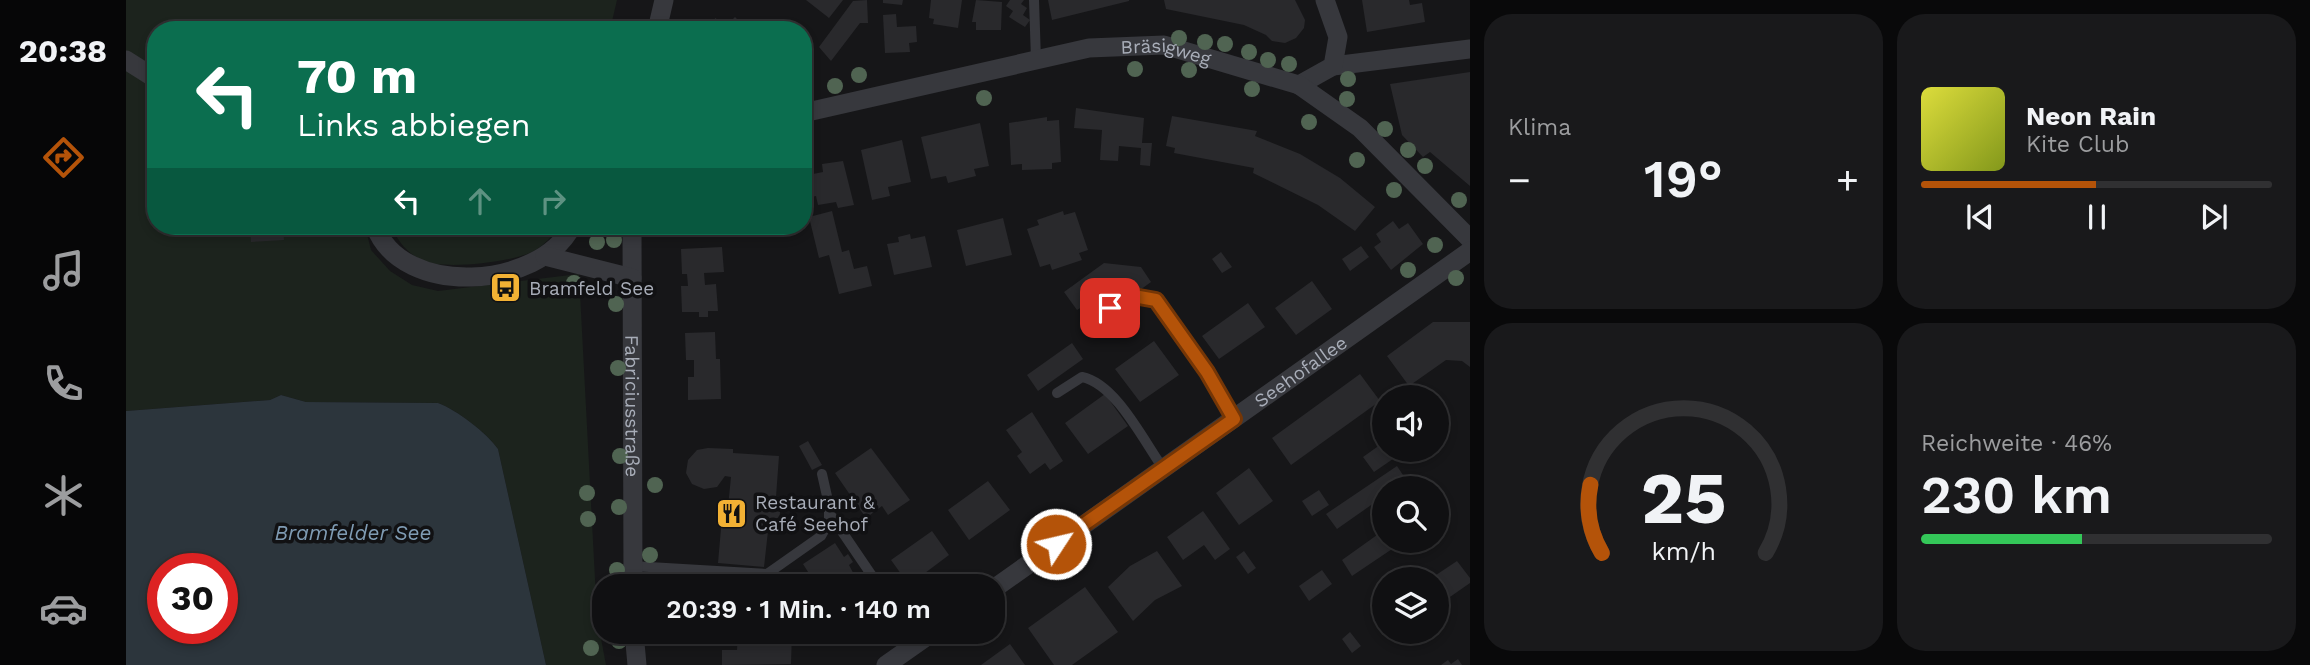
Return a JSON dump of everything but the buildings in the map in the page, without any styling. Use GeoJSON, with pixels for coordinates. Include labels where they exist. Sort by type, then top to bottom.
{"type":"FeatureCollection","features":[{"type":"Feature","properties":{"kind":"street"},"geometry":{"type":"LineString","coordinates":[[659,21],[664,0]]}},
{"type":"Feature","properties":{"kind":"street"},"geometry":{"type":"LineString","coordinates":[[1325,0],[1338,37],[1333,66]]}},
{"type":"Feature","properties":{"kind":"street","name":"Bräsigweg"},"geometry":{"type":"LineString","coordinates":[[812,111],[1089,48],[1164,45],[1299,85],[1360,128],[1470,239]]}},
{"type":"Feature","properties":{"kind":"street"},"geometry":{"type":"LineString","coordinates":[[1299,85],[1333,66],[1470,50]]}},
{"type":"Feature","properties":{"kind":"street"},"geometry":{"type":"LineString","coordinates":[[126,60],[147,73]]}},
{"type":"Feature","properties":{"kind":"street"},"geometry":{"type":"LineString","coordinates":[[379,235],[395,255],[412,267],[436,274],[461,275],[511,271],[545,256],[567,235]]}},
{"type":"Feature","properties":{"kind":"street","name":"Fabriciusstraße"},"geometry":{"type":"LineString","coordinates":[[632,235],[632,574]]}},
{"type":"Feature","properties":{"kind":"street","name":"Seehofallee"},"geometry":{"type":"LineString","coordinates":[[1005,581],[1470,251]]}},
{"type":"Feature","properties":{"kind":"street"},"geometry":{"type":"LineString","coordinates":[[545,256],[632,278]]}},
{"type":"Feature","properties":{"kind":"street"},"geometry":{"type":"LineString","coordinates":[[635,644],[637,665]]}},
{"type":"Feature","properties":{"kind":"street"},"geometry":{"type":"LineString","coordinates":[[886,665],[910,644]]}},
{"type":"Feature","properties":{"kind":"lane"},"geometry":{"type":"LineString","coordinates":[[1034,0],[1037,60]]}},
{"type":"Feature","properties":{"kind":"lane"},"geometry":{"type":"LineString","coordinates":[[1092,321],[1128,295],[1156,300],[1207,372],[1234,419]]}},
{"type":"Feature","properties":{"kind":"lane"},"geometry":{"type":"LineString","coordinates":[[1057,393],[1082,377],[1095,380],[1108,390],[1163,468]]}},
{"type":"Feature","properties":{"kind":"lane"},"geometry":{"type":"LineString","coordinates":[[822,474],[830,514],[871,574]]}},
{"type":"Feature","properties":{"kind":"lane"},"geometry":{"type":"LineString","coordinates":[[632,566],[767,574],[821,536],[830,514]]}},
{"type":"Feature","properties":{"kind":"shaded area"},"geometry":{"type":"Polygon","coordinates":[[[126,0],[617,0],[612,21],[147,21],[147,235],[367,235],[371,250],[390,271],[412,285],[438,291],[579,274],[595,574],[592,574],[592,644],[602,644],[606,665],[546,665],[498,449],[479,429],[438,403],[306,402],[281,395],[270,400],[126,411],[126,0]]]}},
{"type":"Feature","properties":{"kind":"shaded area"},"geometry":{"type":"Polygon","coordinates":[[[396,235],[553,235],[540,247],[522,256],[478,264],[434,264],[413,255],[396,235]]]}},
{"type":"Feature","properties":{"kind":"water","name":"Bramfelder See"},"geometry":{"type":"Polygon","coordinates":[[[281,395],[306,402],[438,403],[446,406],[479,429],[498,449],[546,665],[126,665],[126,411],[270,400],[281,395]]]}},
{"type":"Feature","properties":{"kind":"place","name":"Bramfeld See"},"geometry":{"type":"Point","coordinates":[506,288]}},
{"type":"Feature","properties":{"kind":"place","name":"Restaurant & Café Seehof"},"geometry":{"type":"Point","coordinates":[732,513]}},
{"type":"Feature","properties":{"kind":"route"},"geometry":{"type":"LineString","coordinates":[[1056,544],[1234,419],[1207,372],[1156,300],[1128,295],[1110,308]]}}]}
